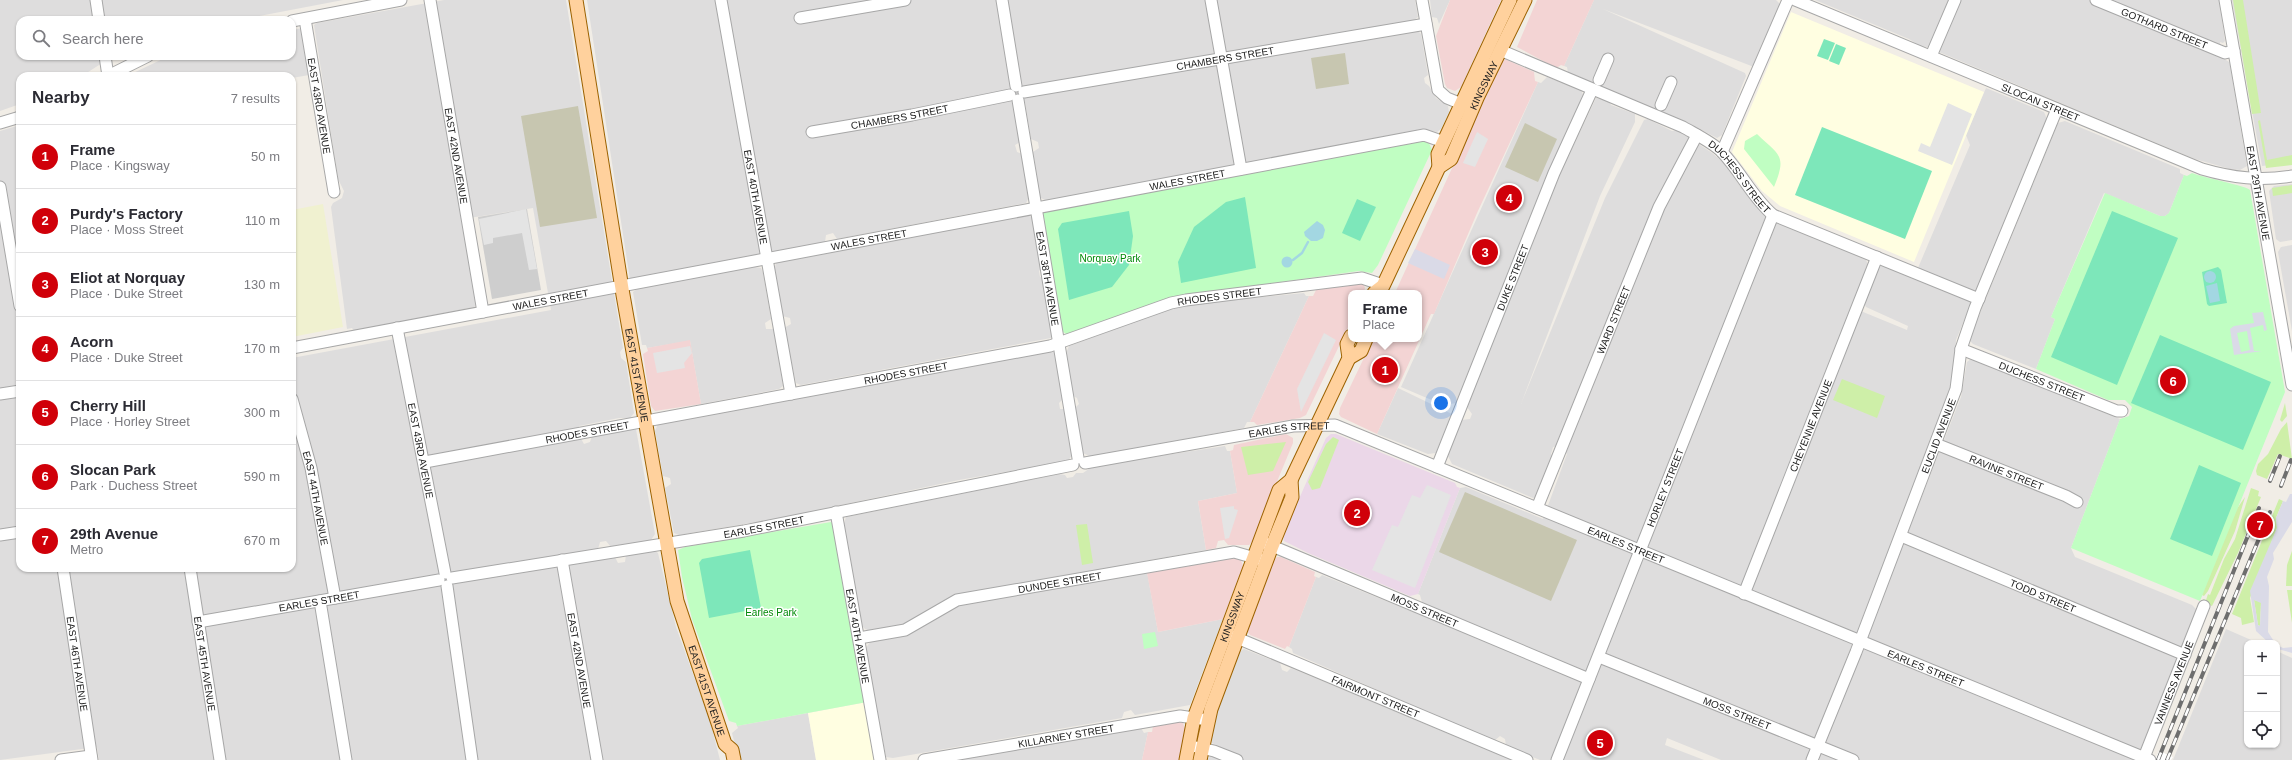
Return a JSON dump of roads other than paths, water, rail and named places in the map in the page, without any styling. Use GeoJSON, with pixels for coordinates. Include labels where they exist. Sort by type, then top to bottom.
{"type":"FeatureCollection","features":[{"type":"Feature","properties":{"kind":"main road","name":"EAST 41ST AVENUE"},"geometry":{"type":"LineString","coordinates":[[576,0],[621,286],[666,543],[681,616],[725,744],[725,760]]}},
{"type":"Feature","properties":{"kind":"main road","name":"KINGSWAY"},"geometry":{"type":"LineString","coordinates":[[1439,167],[1451,159],[1466,106],[1510,0]]}},
{"type":"Feature","properties":{"kind":"main road","name":"KINGSWAY"},"geometry":{"type":"LineString","coordinates":[[1381,289],[1439,167],[1438,154],[1500,50],[1525,0]]}},
{"type":"Feature","properties":{"kind":"main road","name":"KINGSWAY"},"geometry":{"type":"LineString","coordinates":[[1186,760],[1194,718],[1278,490],[1291,480],[1317,426],[1349,358],[1348,342]]}},
{"type":"Feature","properties":{"kind":"main road","name":"KINGSWAY"},"geometry":{"type":"LineString","coordinates":[[1349,358],[1361,351],[1365,342]]}},
{"type":"Feature","properties":{"kind":"main road","name":"KINGSWAY"},"geometry":{"type":"LineString","coordinates":[[1201,754],[1208,720],[1237,638],[1292,497],[1291,480]]}},
{"type":"Feature","properties":{"kind":"main road","name":"EAST 41ST AVENUE"},"geometry":{"type":"LineString","coordinates":[[725,744],[732,750],[734,760]]}},
{"type":"Feature","properties":{"kind":"street"},"geometry":{"type":"LineString","coordinates":[[96,0],[98,16]]}},
{"type":"Feature","properties":{"kind":"street"},"geometry":{"type":"LineString","coordinates":[[296,20],[401,0]]}},
{"type":"Feature","properties":{"kind":"street","name":"EAST 42ND AVENUE"},"geometry":{"type":"LineString","coordinates":[[430,0],[483,312]]}},
{"type":"Feature","properties":{"kind":"street","name":"EAST 40TH AVENUE"},"geometry":{"type":"LineString","coordinates":[[721,0],[765,259],[790,394]]}},
{"type":"Feature","properties":{"kind":"street"},"geometry":{"type":"LineString","coordinates":[[800,18],[905,0]]}},
{"type":"Feature","properties":{"kind":"street","name":"EAST 38TH AVENUE"},"geometry":{"type":"LineString","coordinates":[[1002,0],[1079,462]]}},
{"type":"Feature","properties":{"kind":"street"},"geometry":{"type":"LineString","coordinates":[[1211,0],[1241,169]]}},
{"type":"Feature","properties":{"kind":"street"},"geometry":{"type":"LineString","coordinates":[[1422,0],[1438,90],[1447,98],[1466,106]]}},
{"type":"Feature","properties":{"kind":"street"},"geometry":{"type":"LineString","coordinates":[[1722,152],[1788,0]]}},
{"type":"Feature","properties":{"kind":"street","name":"SLOCAN STREET"},"geometry":{"type":"LineString","coordinates":[[1795,0],[2202,169],[2229,176],[2256,180],[2292,176]]}},
{"type":"Feature","properties":{"kind":"street"},"geometry":{"type":"LineString","coordinates":[[1931,56],[1955,0]]}},
{"type":"Feature","properties":{"kind":"street","name":"GOTHARD STREET"},"geometry":{"type":"LineString","coordinates":[[2096,0],[2225,53],[2234,51]]}},
{"type":"Feature","properties":{"kind":"street","name":"EAST 29TH AVENUE"},"geometry":{"type":"LineString","coordinates":[[2225,0],[2292,386]]}},
{"type":"Feature","properties":{"kind":"street","name":"EAST 43RD AVENUE"},"geometry":{"type":"LineString","coordinates":[[305,19],[334,192]]}},
{"type":"Feature","properties":{"kind":"street","name":"CHAMBERS STREET"},"geometry":{"type":"LineString","coordinates":[[812,132],[912,115],[1017,93],[1426,24]]}},
{"type":"Feature","properties":{"kind":"street","name":"DUCHESS STREET"},"geometry":{"type":"LineString","coordinates":[[1500,50],[1683,127],[1697,135],[1722,152],[1762,206],[1773,215],[1979,299]]}},
{"type":"Feature","properties":{"kind":"street"},"geometry":{"type":"LineString","coordinates":[[1600,80],[1608,59]]}},
{"type":"Feature","properties":{"kind":"street"},"geometry":{"type":"LineString","coordinates":[[106,60],[108,72]]}},
{"type":"Feature","properties":{"kind":"street"},"geometry":{"type":"LineString","coordinates":[[116,72],[140,60]]}},
{"type":"Feature","properties":{"kind":"street"},"geometry":{"type":"LineString","coordinates":[[1661,105],[1671,82]]}},
{"type":"Feature","properties":{"kind":"street","name":"DUKE STREET"},"geometry":{"type":"LineString","coordinates":[[1437,467],[1554,173],[1592,90]]}},
{"type":"Feature","properties":{"kind":"street","name":"EUCLID AVENUE"},"geometry":{"type":"LineString","coordinates":[[1812,760],[1901,536],[1956,390],[1961,348],[1979,299],[2057,109]]}},
{"type":"Feature","properties":{"kind":"street"},"geometry":{"type":"LineString","coordinates":[[0,123],[16,118]]}},
{"type":"Feature","properties":{"kind":"street","name":"WALES STREET"},"geometry":{"type":"LineString","coordinates":[[296,347],[1424,135],[1444,142]]}},
{"type":"Feature","properties":{"kind":"street","name":"WARD STREET"},"geometry":{"type":"LineString","coordinates":[[1537,508],[1659,207],[1697,135]]}},
{"type":"Feature","properties":{"kind":"street"},"geometry":{"type":"LineString","coordinates":[[0,187],[16,282]]}},
{"type":"Feature","properties":{"kind":"street","name":"HORLEY STREET"},"geometry":{"type":"LineString","coordinates":[[1557,760],[1773,215]]}},
{"type":"Feature","properties":{"kind":"street","name":"CHEYENNE AVENUE"},"geometry":{"type":"LineString","coordinates":[[1744,594],[1877,257]]}},
{"type":"Feature","properties":{"kind":"street","name":"RHODES STREET"},"geometry":{"type":"LineString","coordinates":[[425,462],[644,420],[1059,344],[1171,303],[1186,300],[1362,278],[1381,289]]}},
{"type":"Feature","properties":{"kind":"street","name":"EAST 43RD AVENUE"},"geometry":{"type":"LineString","coordinates":[[397,328],[425,462],[446,579],[472,760]]}},
{"type":"Feature","properties":{"kind":"street","name":"DUCHESS STREET"},"geometry":{"type":"LineString","coordinates":[[1961,348],[2117,411],[2122,411]]}},
{"type":"Feature","properties":{"kind":"street"},"geometry":{"type":"LineString","coordinates":[[0,394],[16,392]]}},
{"type":"Feature","properties":{"kind":"street","name":"EAST 44TH AVENUE"},"geometry":{"type":"LineString","coordinates":[[296,414],[310,468],[335,598]]}},
{"type":"Feature","properties":{"kind":"street","name":"EARLES STREET"},"geometry":{"type":"LineString","coordinates":[[198,622],[666,543],[836,512],[1079,462],[1293,426],[1335,425],[2145,759]]}},
{"type":"Feature","properties":{"kind":"street","name":"RAVINE STREET"},"geometry":{"type":"LineString","coordinates":[[1936,444],[2066,496],[2077,502]]}},
{"type":"Feature","properties":{"kind":"street","name":"EAST 40TH AVENUE"},"geometry":{"type":"LineString","coordinates":[[836,512],[880,760]]}},
{"type":"Feature","properties":{"kind":"street"},"geometry":{"type":"LineString","coordinates":[[0,535],[16,533]]}},
{"type":"Feature","properties":{"kind":"street","name":"TODD STREET"},"geometry":{"type":"LineString","coordinates":[[1901,536],[2185,655]]}},
{"type":"Feature","properties":{"kind":"street","name":"MOSS STREET"},"geometry":{"type":"LineString","coordinates":[[1259,541],[1589,679]]}},
{"type":"Feature","properties":{"kind":"street","name":"DUNDEE STREET"},"geometry":{"type":"LineString","coordinates":[[859,638],[906,630],[957,600],[1222,553],[1234,552],[1266,561]]}},
{"type":"Feature","properties":{"kind":"street","name":"EAST 42ND AVENUE"},"geometry":{"type":"LineString","coordinates":[[562,560],[597,760]]}},
{"type":"Feature","properties":{"kind":"street","name":"EAST 46TH AVENUE"},"geometry":{"type":"LineString","coordinates":[[64,572],[92,758]]}},
{"type":"Feature","properties":{"kind":"street","name":"EAST 45TH AVENUE"},"geometry":{"type":"LineString","coordinates":[[191,572],[220,760]]}},
{"type":"Feature","properties":{"kind":"street"},"geometry":{"type":"LineString","coordinates":[[320,601],[346,760]]}},
{"type":"Feature","properties":{"kind":"street","name":"VANNESS AVENUE"},"geometry":{"type":"LineString","coordinates":[[2145,759],[2204,606]]}},
{"type":"Feature","properties":{"kind":"street","name":"FAIRMONT STREET"},"geometry":{"type":"LineString","coordinates":[[1225,633],[1527,760]]}},
{"type":"Feature","properties":{"kind":"street","name":"MOSS STREET"},"geometry":{"type":"LineString","coordinates":[[1599,657],[1853,760]]}},
{"type":"Feature","properties":{"kind":"street","name":"KILLARNEY STREET"},"geometry":{"type":"LineString","coordinates":[[924,760],[1180,716],[1208,720]]}},
{"type":"Feature","properties":{"kind":"street"},"geometry":{"type":"LineString","coordinates":[[1188,746],[1201,754],[1214,751],[1237,760]]}},
{"type":"Feature","properties":{"kind":"street"},"geometry":{"type":"LineString","coordinates":[[61,760],[92,758]]}},
{"type":"Feature","properties":{"kind":"water"},"geometry":{"type":"Polygon","coordinates":[[[1317,221],[1323,225],[1325,230],[1323,238],[1317,241],[1311,241],[1305,236],[1304,232],[1317,221]]]}},
{"type":"Feature","properties":{"kind":"water"},"geometry":{"type":"Polygon","coordinates":[[[1287,256],[1291,258],[1293,262],[1291,266],[1287,268],[1283,266],[1281,262],[1283,258],[1287,256]]]}},
{"type":"Feature","properties":{"kind":"water"},"geometry":{"type":"Polygon","coordinates":[[[2208,271],[2212,271],[2216,277],[2212,283],[2208,283],[2204,279],[2204,275],[2208,271]]]}},
{"type":"Feature","properties":{"kind":"water"},"geometry":{"type":"Polygon","coordinates":[[[2217,283],[2220,301],[2210,303],[2206,286],[2217,283]]]}},
{"type":"Feature","properties":{"kind":"waterway"},"geometry":{"type":"LineString","coordinates":[[1293,260],[1302,253],[1308,242]]}},
{"type":"Feature","properties":{"kind":"railway"},"geometry":{"type":"LineString","coordinates":[[2270,481],[2280,456]]}},
{"type":"Feature","properties":{"kind":"railway"},"geometry":{"type":"LineString","coordinates":[[2281,486],[2291,460]]}},
{"type":"Feature","properties":{"kind":"railway"},"geometry":{"type":"LineString","coordinates":[[2158,760],[2259,508]]}},
{"type":"Feature","properties":{"kind":"railway"},"geometry":{"type":"LineString","coordinates":[[2167,760],[2270,512]]}},
{"type":"Feature","properties":{"kind":"place","name":"Acorn"},"geometry":{"type":"Point","coordinates":[1509,198]}},
{"type":"Feature","properties":{"kind":"place","name":"Eliot at Norquay"},"geometry":{"type":"Point","coordinates":[1485,252]}},
{"type":"Feature","properties":{"kind":"place","name":"Frame"},"geometry":{"type":"Point","coordinates":[1385,370]}},
{"type":"Feature","properties":{"kind":"place","name":"Slocan Park"},"geometry":{"type":"Point","coordinates":[2173,381]}},
{"type":"Feature","properties":{"kind":"place","name":"Purdy's Factory"},"geometry":{"type":"Point","coordinates":[1357,513]}},
{"type":"Feature","properties":{"kind":"place","name":"29th Avenue"},"geometry":{"type":"Point","coordinates":[2260,525]}},
{"type":"Feature","properties":{"kind":"place","name":"Cherry Hill"},"geometry":{"type":"Point","coordinates":[1600,743]}},
{"type":"Feature","properties":{"kind":"park label","name":"Norquay Park"},"geometry":{"type":"Point","coordinates":[1110,258]}},
{"type":"Feature","properties":{"kind":"park label","name":"Earles Park"},"geometry":{"type":"Point","coordinates":[771,612]}}]}
